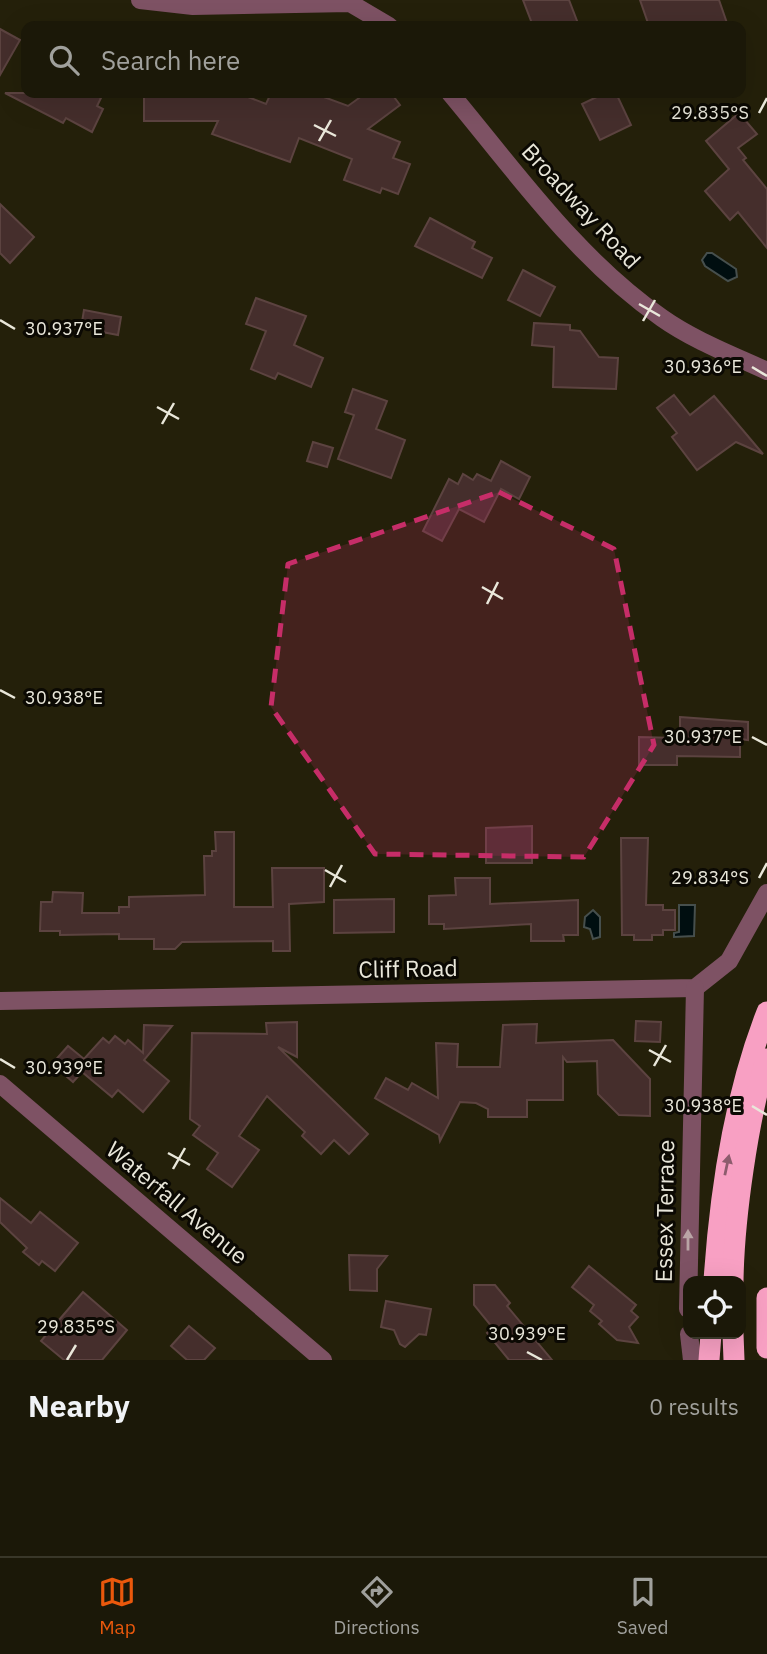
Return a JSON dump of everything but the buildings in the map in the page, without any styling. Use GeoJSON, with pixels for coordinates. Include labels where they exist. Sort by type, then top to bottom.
{"type":"FeatureCollection","features":[{"type":"Feature","properties":{"kind":"highway"},"geometry":{"type":"LineString","coordinates":[[715,1276],[724,1181],[743,1088],[767,1012]]}},
{"type":"Feature","properties":{"kind":"highway"},"geometry":{"type":"LineString","coordinates":[[733,1276],[743,1179],[767,1054]]}},
{"type":"Feature","properties":{"kind":"highway"},"geometry":{"type":"LineString","coordinates":[[767,1298],[767,1348]]}},
{"type":"Feature","properties":{"kind":"highway"},"geometry":{"type":"LineString","coordinates":[[709,1360],[710,1339]]}},
{"type":"Feature","properties":{"kind":"highway"},"geometry":{"type":"LineString","coordinates":[[733,1339],[734,1360]]}},
{"type":"Feature","properties":{"kind":"street"},"geometry":{"type":"LineString","coordinates":[[140,0],[192,6],[353,2],[382,21]]}},
{"type":"Feature","properties":{"kind":"street","name":"Broadway Road"},"geometry":{"type":"LineString","coordinates":[[454,98],[534,196],[619,286],[664,320],[767,371]]}},
{"type":"Feature","properties":{"kind":"street"},"geometry":{"type":"LineString","coordinates":[[695,988],[729,961],[767,893]]}},
{"type":"Feature","properties":{"kind":"street","name":"Cliff Road"},"geometry":{"type":"LineString","coordinates":[[0,1001],[695,988]]}},
{"type":"Feature","properties":{"kind":"street","name":"Essex Terrace"},"geometry":{"type":"LineString","coordinates":[[689,1276],[695,988]]}},
{"type":"Feature","properties":{"kind":"street","name":"Waterfall Avenue"},"geometry":{"type":"LineString","coordinates":[[0,1084],[323,1360]]}},
{"type":"Feature","properties":{"kind":"street"},"geometry":{"type":"LineString","coordinates":[[690,1339],[692,1360]]}},
{"type":"Feature","properties":{"kind":"highlighted area"},"geometry":{"type":"Polygon","coordinates":[[[499,492],[614,549],[654,745],[584,857],[375,854],[271,707],[288,564],[499,492]]]}},
{"type":"Feature","properties":{"kind":"shaded area"},"geometry":{"type":"Polygon","coordinates":[[[707,253],[712,253],[736,269],[737,277],[728,281],[705,266],[702,260],[707,253]]]}},
{"type":"Feature","properties":{"kind":"shaded area"},"geometry":{"type":"Polygon","coordinates":[[[679,905],[695,905],[694,936],[674,937],[674,933],[679,932],[679,905]]]}},
{"type":"Feature","properties":{"kind":"shaded area"},"geometry":{"type":"Polygon","coordinates":[[[593,910],[600,917],[600,937],[593,939],[590,929],[584,927],[585,917],[593,910]]]}}]}
